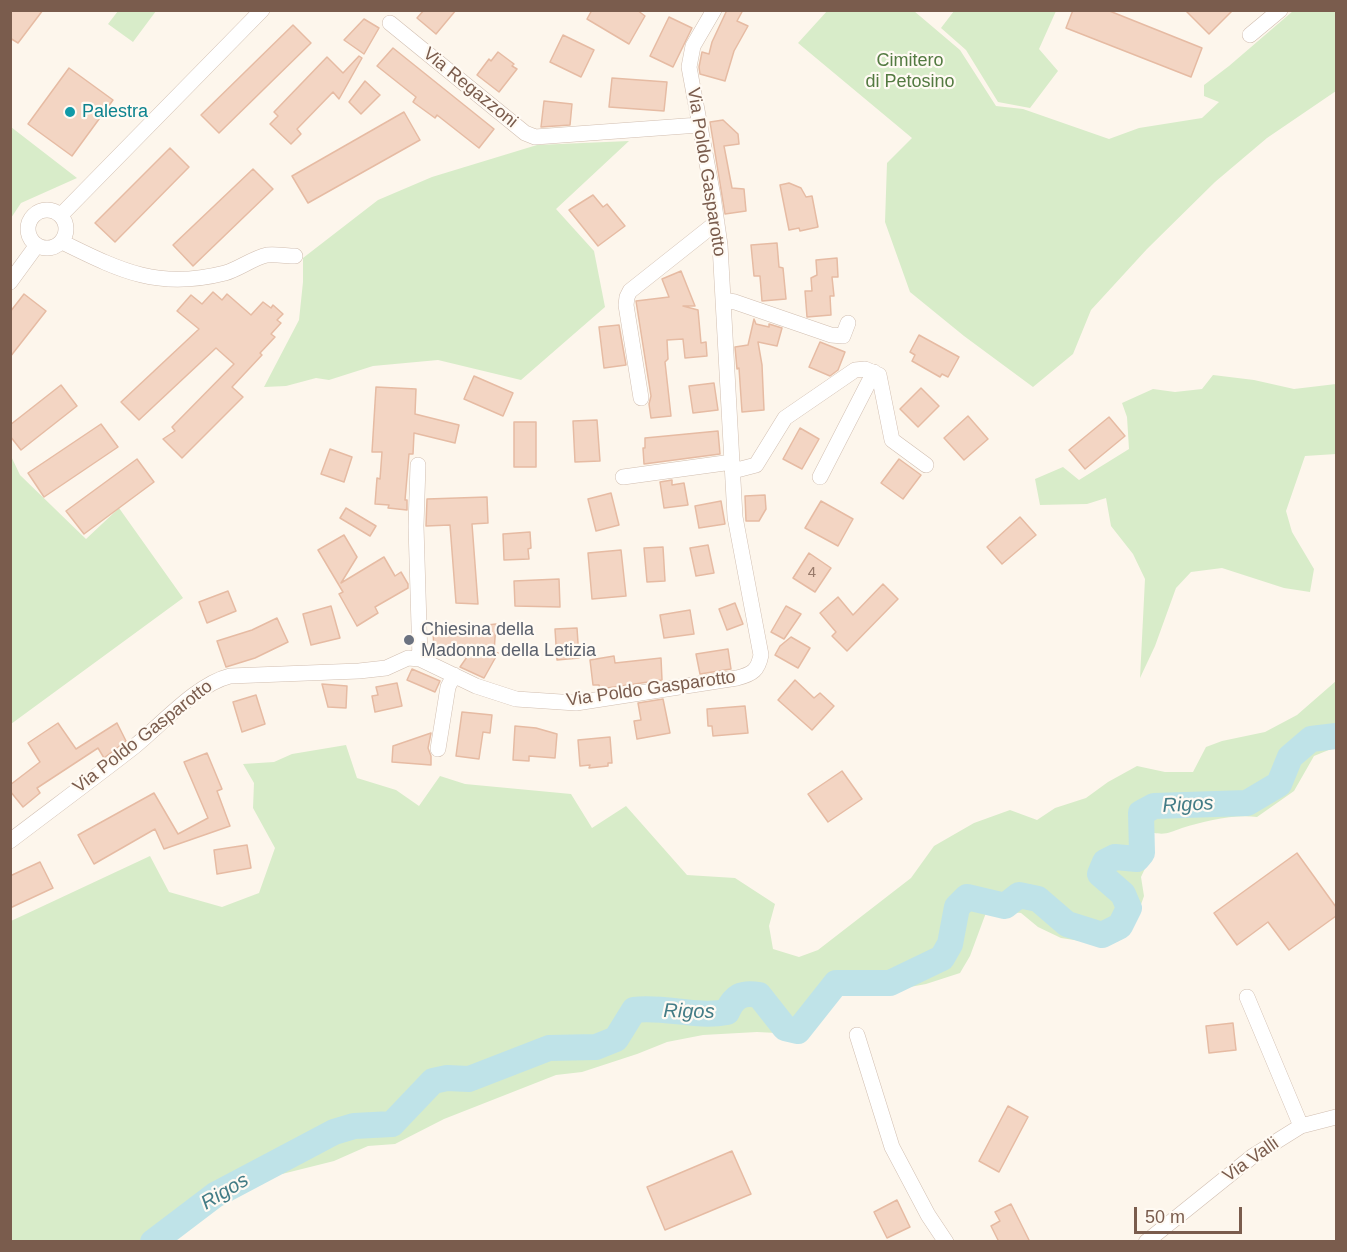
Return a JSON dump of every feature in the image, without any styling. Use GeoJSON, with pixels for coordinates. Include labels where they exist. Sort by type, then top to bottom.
{"type":"FeatureCollection","features":[{"type":"Feature","properties":{"kind":"street"},"geometry":{"type":"LineString","coordinates":[[61,215],[262,10]]}},
{"type":"Feature","properties":{"kind":"street","name":"Via Poldo Gasparotto"},"geometry":{"type":"LineString","coordinates":[[10,841],[135,745],[205,686],[219,678],[285,672],[359,671],[386,668],[408,658],[420,659],[476,686],[516,699],[576,703],[737,678],[751,674],[759,667],[761,654],[735,517],[717,222],[689,67],[690,56],[698,36],[714,10]]}},
{"type":"Feature","properties":{"kind":"street"},"geometry":{"type":"LineString","coordinates":[[1250,35],[1280,10]]}},
{"type":"Feature","properties":{"kind":"street","name":"Via Regazzoni"},"geometry":{"type":"LineString","coordinates":[[390,23],[525,133],[535,137],[699,125]]}},
{"type":"Feature","properties":{"kind":"street"},"geometry":{"type":"LineString","coordinates":[[49,209],[61,215],[66,225],[62,242],[47,249],[37,245],[27,229],[36,212],[49,209]]}},
{"type":"Feature","properties":{"kind":"street"},"geometry":{"type":"LineString","coordinates":[[641,398],[626,305],[627,297],[630,291],[717,222]]}},
{"type":"Feature","properties":{"kind":"street"},"geometry":{"type":"LineString","coordinates":[[62,242],[130,272],[153,278],[180,280],[226,272],[267,255],[295,256]]}},
{"type":"Feature","properties":{"kind":"street"},"geometry":{"type":"LineString","coordinates":[[10,282],[37,245]]}},
{"type":"Feature","properties":{"kind":"street"},"geometry":{"type":"LineString","coordinates":[[723,300],[831,335],[843,336],[848,323]]}},
{"type":"Feature","properties":{"kind":"street"},"geometry":{"type":"LineString","coordinates":[[623,477],[756,465],[785,418],[855,370],[865,369],[879,375],[882,382],[892,440],[926,465]]}},
{"type":"Feature","properties":{"kind":"street"},"geometry":{"type":"LineString","coordinates":[[820,477],[874,372]]}},
{"type":"Feature","properties":{"kind":"street"},"geometry":{"type":"LineString","coordinates":[[418,465],[416,526],[420,659]]}},
{"type":"Feature","properties":{"kind":"street"},"geometry":{"type":"LineString","coordinates":[[438,749],[448,687],[454,675]]}},
{"type":"Feature","properties":{"kind":"street"},"geometry":{"type":"LineString","coordinates":[[1247,997],[1301,1126]]}},
{"type":"Feature","properties":{"kind":"street"},"geometry":{"type":"LineString","coordinates":[[857,1035],[891,1147],[928,1215],[946,1242]]}},
{"type":"Feature","properties":{"kind":"street","name":"Via Valli"},"geometry":{"type":"LineString","coordinates":[[1146,1242],[1253,1156],[1301,1126],[1336,1117]]}},
{"type":"Feature","properties":{"kind":"green space","name":"Cimitero di Petosino"},"geometry":{"type":"Polygon","coordinates":[[[828,10],[914,11],[960,50],[996,106],[1023,109],[1109,139],[1139,128],[1202,118],[1219,102],[1204,96],[1204,85],[1293,11],[1336,11],[1336,91],[1267,138],[1215,182],[1147,249],[1091,310],[1073,354],[1033,387],[964,336],[910,292],[885,222],[887,163],[912,138],[798,43],[828,10]]]}},
{"type":"Feature","properties":{"kind":"green space"},"geometry":{"type":"Polygon","coordinates":[[[118,11],[156,11],[133,42],[108,24],[118,11]]]}},
{"type":"Feature","properties":{"kind":"green space"},"geometry":{"type":"Polygon","coordinates":[[[954,11],[1056,11],[1039,49],[1058,71],[1030,108],[998,102],[966,50],[941,28],[954,11]]]}},
{"type":"Feature","properties":{"kind":"green space"},"geometry":{"type":"Polygon","coordinates":[[[11,127],[77,178],[21,203],[11,218],[11,127]]]}},
{"type":"Feature","properties":{"kind":"green space"},"geometry":{"type":"Polygon","coordinates":[[[629,141],[556,209],[594,251],[605,307],[521,380],[438,360],[373,366],[329,380],[316,378],[286,386],[264,387],[299,320],[303,258],[378,200],[432,177],[537,145],[629,141]]]}},
{"type":"Feature","properties":{"kind":"green space"},"geometry":{"type":"Polygon","coordinates":[[[1213,375],[1254,380],[1294,389],[1336,384],[1336,454],[1305,456],[1286,511],[1292,532],[1314,569],[1310,592],[1284,588],[1222,568],[1191,572],[1176,588],[1155,646],[1140,678],[1145,579],[1133,554],[1111,526],[1106,498],[1087,504],[1040,505],[1035,479],[1063,467],[1079,480],[1129,449],[1127,417],[1122,403],[1153,389],[1175,392],[1202,389],[1213,375]]]}},
{"type":"Feature","properties":{"kind":"green space"},"geometry":{"type":"Polygon","coordinates":[[[10,454],[20,475],[86,539],[119,508],[183,598],[11,724],[10,454]]]}},
{"type":"Feature","properties":{"kind":"green space"},"geometry":{"type":"Polygon","coordinates":[[[1336,681],[1336,747],[1314,756],[1294,791],[1257,817],[1238,816],[1191,825],[1168,833],[1154,833],[1153,844],[1147,851],[1148,862],[1141,877],[1144,896],[1137,916],[1100,944],[1061,938],[1038,927],[1021,913],[987,910],[970,956],[960,973],[926,984],[878,993],[834,995],[798,1038],[777,1033],[757,1032],[703,1035],[667,1042],[582,1072],[556,1075],[444,1119],[395,1144],[368,1146],[334,1161],[282,1174],[260,1176],[233,1193],[210,1212],[160,1241],[11,1241],[11,921],[150,856],[169,892],[222,907],[259,893],[275,848],[253,808],[254,783],[243,764],[274,762],[292,754],[346,745],[357,778],[396,790],[419,806],[440,776],[465,784],[571,794],[592,828],[626,806],[687,875],[735,878],[775,904],[769,926],[773,949],[799,957],[818,950],[911,878],[934,846],[974,823],[1010,810],[1037,820],[1055,808],[1086,798],[1108,782],[1137,766],[1165,772],[1193,772],[1206,747],[1222,741],[1265,732],[1297,715],[1336,681]]]}},
{"type":"Feature","properties":{"kind":"building"},"geometry":{"type":"Polygon","coordinates":[[[10,10],[43,10],[18,43],[10,38],[10,10]]]}},
{"type":"Feature","properties":{"kind":"building"},"geometry":{"type":"Polygon","coordinates":[[[424,10],[456,10],[436,34],[417,18],[424,10]]]}},
{"type":"Feature","properties":{"kind":"building"},"geometry":{"type":"Polygon","coordinates":[[[592,10],[637,10],[645,16],[629,44],[587,19],[592,10]]]}},
{"type":"Feature","properties":{"kind":"building"},"geometry":{"type":"Polygon","coordinates":[[[727,10],[743,10],[737,21],[748,26],[734,51],[725,81],[700,74],[699,67],[702,52],[709,54],[727,10]]]}},
{"type":"Feature","properties":{"kind":"building"},"geometry":{"type":"Polygon","coordinates":[[[1073,10],[1107,10],[1202,48],[1191,77],[1066,28],[1073,10]]]}},
{"type":"Feature","properties":{"kind":"building"},"geometry":{"type":"Polygon","coordinates":[[[1185,10],[1233,10],[1209,34],[1185,10]]]}},
{"type":"Feature","properties":{"kind":"building"},"geometry":{"type":"Polygon","coordinates":[[[669,17],[692,28],[673,67],[650,56],[669,17]]]}},
{"type":"Feature","properties":{"kind":"building"},"geometry":{"type":"Polygon","coordinates":[[[364,19],[379,28],[364,54],[344,40],[364,19]]]}},
{"type":"Feature","properties":{"kind":"building"},"geometry":{"type":"Polygon","coordinates":[[[293,25],[311,43],[219,133],[201,115],[293,25]]]}},
{"type":"Feature","properties":{"kind":"building"},"geometry":{"type":"Polygon","coordinates":[[[563,35],[594,50],[581,77],[550,62],[563,35]]]}},
{"type":"Feature","properties":{"kind":"building"},"geometry":{"type":"Polygon","coordinates":[[[393,48],[494,129],[479,148],[437,115],[435,118],[413,102],[416,97],[377,66],[393,48]]]}},
{"type":"Feature","properties":{"kind":"building"},"geometry":{"type":"Polygon","coordinates":[[[498,52],[517,69],[499,92],[477,75],[489,59],[491,61],[498,52]]]}},
{"type":"Feature","properties":{"kind":"building"},"geometry":{"type":"Polygon","coordinates":[[[359,56],[362,58],[339,99],[333,92],[297,129],[301,134],[291,144],[270,124],[278,116],[274,112],[327,57],[343,73],[359,56]]]}},
{"type":"Feature","properties":{"kind":"building","name":"Palestra"},"geometry":{"type":"Polygon","coordinates":[[[69,68],[113,100],[72,156],[28,124],[69,68]]]}},
{"type":"Feature","properties":{"kind":"building"},"geometry":{"type":"Polygon","coordinates":[[[612,78],[667,82],[664,111],[609,107],[612,78]]]}},
{"type":"Feature","properties":{"kind":"building"},"geometry":{"type":"Polygon","coordinates":[[[365,81],[380,95],[361,114],[349,102],[365,81]]]}},
{"type":"Feature","properties":{"kind":"building"},"geometry":{"type":"Polygon","coordinates":[[[544,101],[572,104],[570,125],[541,127],[544,101]]]}},
{"type":"Feature","properties":{"kind":"building"},"geometry":{"type":"Polygon","coordinates":[[[404,112],[420,140],[308,203],[292,176],[404,112]]]}},
{"type":"Feature","properties":{"kind":"building"},"geometry":{"type":"Polygon","coordinates":[[[723,120],[738,134],[739,144],[724,146],[732,188],[744,189],[746,211],[725,214],[710,122],[723,120]]]}},
{"type":"Feature","properties":{"kind":"building"},"geometry":{"type":"Polygon","coordinates":[[[170,148],[189,167],[115,242],[95,223],[170,148]]]}},
{"type":"Feature","properties":{"kind":"building"},"geometry":{"type":"Polygon","coordinates":[[[253,169],[273,189],[193,266],[173,245],[253,169]]]}},
{"type":"Feature","properties":{"kind":"building"},"geometry":{"type":"Polygon","coordinates":[[[789,183],[801,188],[806,197],[812,196],[818,227],[800,231],[799,228],[789,230],[780,185],[789,183]]]}},
{"type":"Feature","properties":{"kind":"building"},"geometry":{"type":"Polygon","coordinates":[[[593,195],[603,207],[607,204],[625,226],[598,246],[569,210],[593,195]]]}},
{"type":"Feature","properties":{"kind":"building"},"geometry":{"type":"Polygon","coordinates":[[[777,243],[779,267],[783,268],[786,299],[762,301],[760,276],[754,276],[751,245],[777,243]]]}},
{"type":"Feature","properties":{"kind":"building"},"geometry":{"type":"Polygon","coordinates":[[[837,258],[838,277],[832,277],[834,296],[830,296],[831,315],[807,317],[805,291],[812,291],[811,278],[817,275],[816,260],[837,258]]]}},
{"type":"Feature","properties":{"kind":"building"},"geometry":{"type":"Polygon","coordinates":[[[681,271],[695,306],[683,306],[698,310],[701,343],[706,342],[707,356],[685,358],[683,339],[667,340],[668,359],[665,362],[671,416],[651,418],[649,404],[651,396],[636,301],[669,297],[662,279],[681,271]]]}},
{"type":"Feature","properties":{"kind":"building"},"geometry":{"type":"Polygon","coordinates":[[[213,292],[222,300],[227,294],[251,315],[263,302],[271,308],[273,305],[283,314],[277,320],[281,323],[271,334],[275,337],[260,353],[262,355],[232,387],[243,397],[182,458],[163,439],[175,431],[172,427],[234,364],[216,348],[139,420],[121,402],[199,329],[177,311],[191,295],[202,304],[213,292]]]}},
{"type":"Feature","properties":{"kind":"building"},"geometry":{"type":"Polygon","coordinates":[[[24,294],[46,311],[10,357],[10,312],[24,294]]]}},
{"type":"Feature","properties":{"kind":"building"},"geometry":{"type":"Polygon","coordinates":[[[754,319],[756,324],[769,327],[769,324],[782,328],[777,346],[758,342],[762,365],[764,410],[742,412],[735,347],[748,345],[754,319]]]}},
{"type":"Feature","properties":{"kind":"building"},"geometry":{"type":"Polygon","coordinates":[[[619,325],[626,365],[604,368],[599,327],[619,325]]]}},
{"type":"Feature","properties":{"kind":"building"},"geometry":{"type":"Polygon","coordinates":[[[919,335],[959,357],[948,377],[942,374],[940,377],[912,361],[915,355],[910,352],[919,335]]]}},
{"type":"Feature","properties":{"kind":"building"},"geometry":{"type":"Polygon","coordinates":[[[820,342],[845,352],[838,370],[830,376],[809,367],[820,342]]]}},
{"type":"Feature","properties":{"kind":"building"},"geometry":{"type":"Polygon","coordinates":[[[474,376],[513,393],[503,416],[464,399],[474,376]]]}},
{"type":"Feature","properties":{"kind":"building"},"geometry":{"type":"Polygon","coordinates":[[[714,383],[718,410],[693,413],[689,386],[714,383]]]}},
{"type":"Feature","properties":{"kind":"building"},"geometry":{"type":"Polygon","coordinates":[[[61,385],[77,406],[21,450],[10,436],[10,425],[61,385]]]}},
{"type":"Feature","properties":{"kind":"building"},"geometry":{"type":"Polygon","coordinates":[[[376,387],[416,389],[415,414],[459,425],[455,443],[414,433],[413,454],[409,454],[405,500],[407,500],[407,510],[375,504],[382,452],[372,452],[376,387]]]}},
{"type":"Feature","properties":{"kind":"building"},"geometry":{"type":"Polygon","coordinates":[[[921,388],[939,406],[918,427],[900,409],[921,388]]]}},
{"type":"Feature","properties":{"kind":"building"},"geometry":{"type":"Polygon","coordinates":[[[968,416],[988,439],[964,460],[944,438],[968,416]]]}},
{"type":"Feature","properties":{"kind":"building"},"geometry":{"type":"Polygon","coordinates":[[[1109,417],[1125,436],[1085,469],[1069,450],[1109,417]]]}},
{"type":"Feature","properties":{"kind":"building"},"geometry":{"type":"Polygon","coordinates":[[[597,420],[600,461],[575,462],[573,421],[597,420]]]}},
{"type":"Feature","properties":{"kind":"building"},"geometry":{"type":"Polygon","coordinates":[[[514,422],[536,422],[536,467],[514,467],[514,422]]]}},
{"type":"Feature","properties":{"kind":"building"},"geometry":{"type":"Polygon","coordinates":[[[101,424],[118,447],[44,497],[28,473],[101,424]]]}},
{"type":"Feature","properties":{"kind":"building"},"geometry":{"type":"Polygon","coordinates":[[[800,428],[819,439],[802,469],[783,459],[800,428]]]}},
{"type":"Feature","properties":{"kind":"building"},"geometry":{"type":"Polygon","coordinates":[[[718,431],[720,454],[644,464],[645,438],[718,431]]]}},
{"type":"Feature","properties":{"kind":"building"},"geometry":{"type":"Polygon","coordinates":[[[330,449],[352,457],[344,482],[321,474],[330,449]]]}},
{"type":"Feature","properties":{"kind":"building"},"geometry":{"type":"Polygon","coordinates":[[[137,459],[154,482],[84,534],[66,511],[137,459]]]}},
{"type":"Feature","properties":{"kind":"building"},"geometry":{"type":"Polygon","coordinates":[[[899,459],[921,475],[903,499],[881,483],[899,459]]]}},
{"type":"Feature","properties":{"kind":"building"},"geometry":{"type":"Polygon","coordinates":[[[672,480],[672,485],[684,483],[688,505],[664,508],[660,482],[672,480]]]}},
{"type":"Feature","properties":{"kind":"building"},"geometry":{"type":"Polygon","coordinates":[[[611,493],[619,525],[596,531],[588,499],[611,493]]]}},
{"type":"Feature","properties":{"kind":"building"},"geometry":{"type":"Polygon","coordinates":[[[765,495],[766,509],[759,521],[746,521],[745,496],[765,495]]]}},
{"type":"Feature","properties":{"kind":"building"},"geometry":{"type":"Polygon","coordinates":[[[487,497],[488,523],[472,524],[478,604],[456,603],[450,525],[426,526],[427,499],[487,497]]]}},
{"type":"Feature","properties":{"kind":"building"},"geometry":{"type":"Polygon","coordinates":[[[721,501],[725,524],[699,528],[695,506],[721,501]]]}},
{"type":"Feature","properties":{"kind":"building"},"geometry":{"type":"Polygon","coordinates":[[[821,501],[853,519],[838,546],[805,528],[821,501]]]}},
{"type":"Feature","properties":{"kind":"building"},"geometry":{"type":"Polygon","coordinates":[[[346,508],[376,526],[370,536],[340,518],[346,508]]]}},
{"type":"Feature","properties":{"kind":"building"},"geometry":{"type":"Polygon","coordinates":[[[1020,517],[1036,535],[1002,564],[987,547],[1020,517]]]}},
{"type":"Feature","properties":{"kind":"building"},"geometry":{"type":"Polygon","coordinates":[[[530,532],[529,559],[504,560],[503,534],[530,532]]]}},
{"type":"Feature","properties":{"kind":"building"},"geometry":{"type":"Polygon","coordinates":[[[344,535],[357,557],[341,583],[384,557],[395,576],[401,572],[408,584],[408,588],[375,607],[378,613],[357,626],[339,594],[343,592],[318,550],[344,535]]]}},
{"type":"Feature","properties":{"kind":"building"},"geometry":{"type":"Polygon","coordinates":[[[708,545],[714,573],[696,576],[690,548],[708,545]]]}},
{"type":"Feature","properties":{"kind":"building"},"geometry":{"type":"Polygon","coordinates":[[[663,547],[665,581],[647,582],[644,548],[663,547]]]}},
{"type":"Feature","properties":{"kind":"building"},"geometry":{"type":"Polygon","coordinates":[[[621,550],[626,596],[592,599],[588,553],[621,550]]]}},
{"type":"Feature","properties":{"kind":"building"},"geometry":{"type":"Polygon","coordinates":[[[809,553],[831,568],[815,592],[793,578],[809,553]]]}},
{"type":"Feature","properties":{"kind":"building"},"geometry":{"type":"Polygon","coordinates":[[[559,579],[560,607],[515,606],[514,581],[559,579]]]}},
{"type":"Feature","properties":{"kind":"building"},"geometry":{"type":"Polygon","coordinates":[[[883,584],[898,599],[847,651],[832,636],[836,632],[820,613],[838,597],[853,615],[883,584]]]}},
{"type":"Feature","properties":{"kind":"building"},"geometry":{"type":"Polygon","coordinates":[[[228,591],[236,611],[207,623],[199,602],[228,591]]]}},
{"type":"Feature","properties":{"kind":"building"},"geometry":{"type":"Polygon","coordinates":[[[735,603],[743,624],[727,630],[719,609],[735,603]]]}},
{"type":"Feature","properties":{"kind":"building"},"geometry":{"type":"Polygon","coordinates":[[[331,606],[340,638],[311,645],[303,614],[331,606]]]}},
{"type":"Feature","properties":{"kind":"building"},"geometry":{"type":"Polygon","coordinates":[[[786,606],[801,614],[784,639],[771,632],[786,606]]]}},
{"type":"Feature","properties":{"kind":"building"},"geometry":{"type":"Polygon","coordinates":[[[690,610],[694,634],[664,638],[660,615],[690,610]]]}},
{"type":"Feature","properties":{"kind":"building"},"geometry":{"type":"Polygon","coordinates":[[[277,618],[288,642],[255,658],[226,667],[217,641],[252,630],[277,618]]]}},
{"type":"Feature","properties":{"kind":"building"},"geometry":{"type":"Polygon","coordinates":[[[496,624],[494,652],[498,653],[484,678],[460,667],[467,657],[434,650],[433,631],[496,624]]]}},
{"type":"Feature","properties":{"kind":"building"},"geometry":{"type":"Polygon","coordinates":[[[577,628],[579,658],[557,660],[555,629],[577,628]]]}},
{"type":"Feature","properties":{"kind":"building"},"geometry":{"type":"Polygon","coordinates":[[[791,637],[810,648],[798,668],[775,655],[780,646],[791,637]]]}},
{"type":"Feature","properties":{"kind":"building"},"geometry":{"type":"Polygon","coordinates":[[[728,649],[731,669],[700,674],[696,654],[728,649]]]}},
{"type":"Feature","properties":{"kind":"building"},"geometry":{"type":"Polygon","coordinates":[[[614,656],[615,663],[661,658],[662,680],[600,689],[599,685],[593,685],[590,660],[614,656]]]}},
{"type":"Feature","properties":{"kind":"building"},"geometry":{"type":"Polygon","coordinates":[[[412,669],[440,681],[435,692],[407,680],[412,669]]]}},
{"type":"Feature","properties":{"kind":"building"},"geometry":{"type":"Polygon","coordinates":[[[795,680],[814,698],[820,693],[834,706],[812,730],[778,700],[795,680]]]}},
{"type":"Feature","properties":{"kind":"building"},"geometry":{"type":"Polygon","coordinates":[[[397,683],[402,706],[375,712],[372,696],[378,695],[376,687],[397,683]]]}},
{"type":"Feature","properties":{"kind":"building"},"geometry":{"type":"Polygon","coordinates":[[[322,684],[347,686],[346,708],[328,707],[322,684]]]}},
{"type":"Feature","properties":{"kind":"building"},"geometry":{"type":"Polygon","coordinates":[[[256,695],[265,724],[242,732],[233,702],[256,695]]]}},
{"type":"Feature","properties":{"kind":"building"},"geometry":{"type":"Polygon","coordinates":[[[663,699],[670,733],[637,739],[634,721],[641,720],[638,703],[663,699]]]}},
{"type":"Feature","properties":{"kind":"building"},"geometry":{"type":"Polygon","coordinates":[[[745,706],[748,733],[713,736],[712,726],[708,726],[707,709],[745,706]]]}},
{"type":"Feature","properties":{"kind":"building"},"geometry":{"type":"Polygon","coordinates":[[[462,712],[492,715],[490,733],[483,732],[479,759],[456,756],[462,712]]]}},
{"type":"Feature","properties":{"kind":"building"},"geometry":{"type":"Polygon","coordinates":[[[58,723],[76,749],[117,723],[126,741],[104,758],[98,748],[37,788],[40,793],[23,807],[10,791],[10,785],[40,762],[28,743],[58,723]]]}},
{"type":"Feature","properties":{"kind":"building"},"geometry":{"type":"Polygon","coordinates":[[[515,726],[536,728],[557,734],[555,758],[529,756],[529,761],[513,760],[515,726]]]}},
{"type":"Feature","properties":{"kind":"building"},"geometry":{"type":"Polygon","coordinates":[[[431,733],[428,748],[431,765],[392,762],[393,746],[431,733]]]}},
{"type":"Feature","properties":{"kind":"building"},"geometry":{"type":"Polygon","coordinates":[[[610,737],[612,763],[608,763],[608,766],[589,768],[590,765],[580,766],[578,740],[610,737]]]}},
{"type":"Feature","properties":{"kind":"building"},"geometry":{"type":"Polygon","coordinates":[[[207,753],[222,789],[217,791],[230,826],[164,849],[155,829],[94,864],[78,835],[154,793],[178,834],[208,818],[184,762],[207,753]]]}},
{"type":"Feature","properties":{"kind":"building"},"geometry":{"type":"Polygon","coordinates":[[[842,771],[862,799],[828,822],[808,794],[842,771]]]}},
{"type":"Feature","properties":{"kind":"building"},"geometry":{"type":"Polygon","coordinates":[[[247,845],[251,868],[217,874],[214,850],[247,845]]]}},
{"type":"Feature","properties":{"kind":"building"},"geometry":{"type":"Polygon","coordinates":[[[1297,853],[1336,907],[1336,916],[1289,950],[1268,922],[1237,945],[1214,913],[1297,853]]]}},
{"type":"Feature","properties":{"kind":"building"},"geometry":{"type":"Polygon","coordinates":[[[40,862],[53,888],[10,908],[10,876],[40,862]]]}},
{"type":"Feature","properties":{"kind":"building"},"geometry":{"type":"Polygon","coordinates":[[[1233,1023],[1236,1050],[1209,1053],[1206,1026],[1233,1023]]]}},
{"type":"Feature","properties":{"kind":"building"},"geometry":{"type":"Polygon","coordinates":[[[1008,1106],[1028,1117],[999,1172],[979,1161],[1008,1106]]]}},
{"type":"Feature","properties":{"kind":"building"},"geometry":{"type":"Polygon","coordinates":[[[732,1151],[751,1194],[665,1230],[647,1187],[732,1151]]]}},
{"type":"Feature","properties":{"kind":"building"},"geometry":{"type":"Polygon","coordinates":[[[897,1200],[910,1227],[887,1238],[874,1212],[897,1200]]]}},
{"type":"Feature","properties":{"kind":"building"},"geometry":{"type":"Polygon","coordinates":[[[1011,1204],[1030,1242],[999,1242],[991,1226],[1000,1221],[995,1212],[1011,1204]]]}},
{"type":"Feature","properties":{"kind":"waterway","name":"Rigos"},"geometry":{"type":"LineString","coordinates":[[153,1242],[215,1195],[334,1132],[354,1126],[392,1124],[433,1081],[447,1078],[469,1079],[549,1048],[596,1047],[616,1039],[634,1010],[657,1009],[704,1014],[727,1012],[739,996],[753,994],[759,995],[785,1028],[798,1031],[836,983],[890,983],[942,958],[950,944],[957,907],[967,897],[1005,906],[1019,895],[1038,899],[1067,924],[1102,935],[1120,926],[1129,908],[1123,894],[1100,874],[1105,862],[1115,857],[1137,859],[1142,853],[1141,813],[1154,806],[1247,803],[1279,784],[1290,757],[1311,739],[1336,736]]}},
{"type":"Feature","properties":{"kind":"place","name":"Palestra"},"geometry":{"type":"Point","coordinates":[70,112]}},
{"type":"Feature","properties":{"kind":"place","name":"Chiesina della Madonna della Letizia"},"geometry":{"type":"Point","coordinates":[409,640]}}]}
